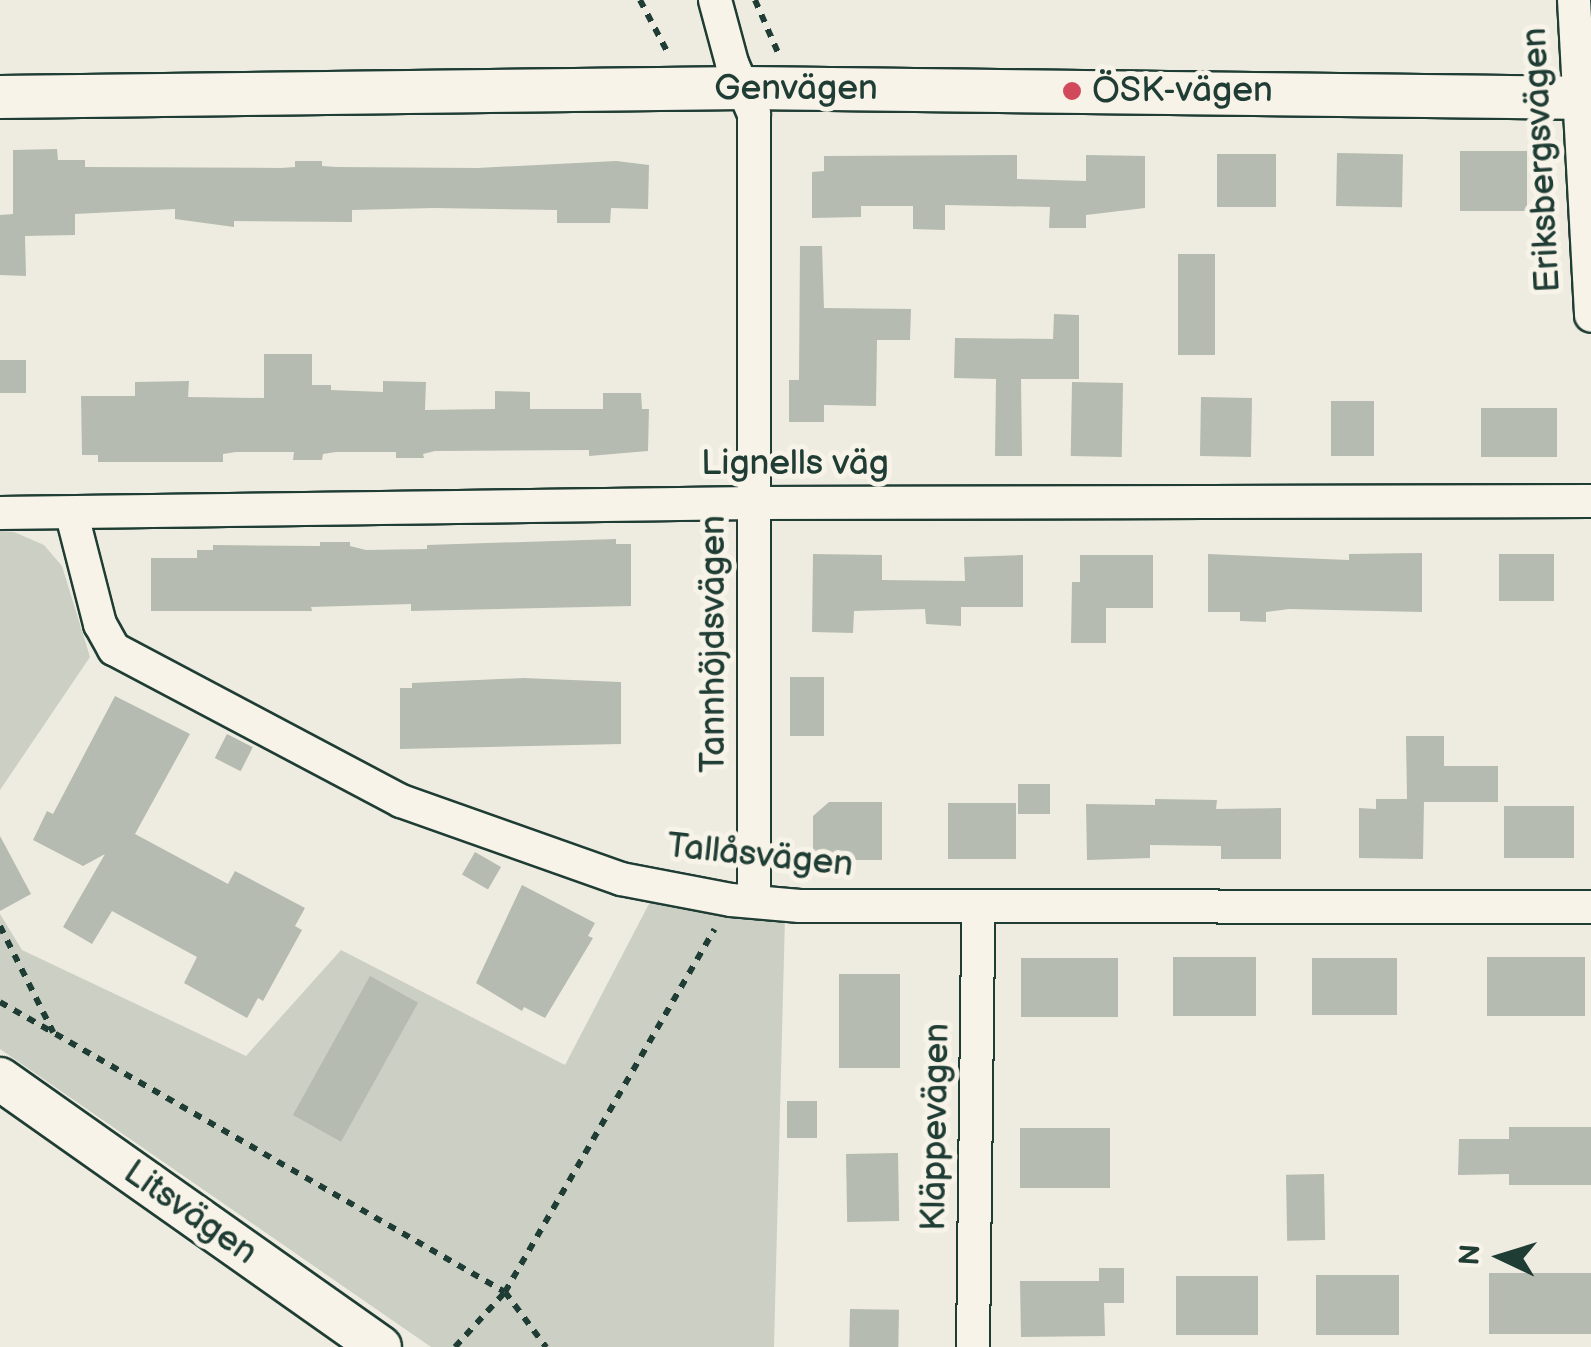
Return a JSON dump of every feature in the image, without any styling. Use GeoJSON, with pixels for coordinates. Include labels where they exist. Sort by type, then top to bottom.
{"type":"FeatureCollection","features":[{"type":"Feature","properties":{"kind":"street"},"geometry":{"type":"LineString","coordinates":[[715,0],[732,62],[746,88]]}},
{"type":"Feature","properties":{"kind":"street","name":"Eriksbergsvägen"},"geometry":{"type":"LineString","coordinates":[[1574,0],[1584,98],[1591,316]]}},
{"type":"Feature","properties":{"kind":"street","name":"Genvägen"},"geometry":{"type":"LineString","coordinates":[[0,97],[746,88],[1584,98]]}},
{"type":"Feature","properties":{"kind":"street","name":"Tannhöjdsvägen"},"geometry":{"type":"LineString","coordinates":[[742,901],[754,503],[754,114],[746,88]]}},
{"type":"Feature","properties":{"kind":"street","name":"Lignells väg"},"geometry":{"type":"LineString","coordinates":[[0,513],[754,503],[1591,501]]}},
{"type":"Feature","properties":{"kind":"street","name":"Tallåsvägen"},"geometry":{"type":"LineString","coordinates":[[72,515],[100,624],[114,649],[401,800],[621,880],[742,901],[978,908],[1591,906]]}},
{"type":"Feature","properties":{"kind":"street","name":"Kläppevägen"},"geometry":{"type":"LineString","coordinates":[[973,1347],[978,908]]}},
{"type":"Feature","properties":{"kind":"street","name":"Litsvägen"},"geometry":{"type":"LineString","coordinates":[[0,1079],[380,1347]]}},
{"type":"Feature","properties":{"kind":"path"},"geometry":{"type":"LineString","coordinates":[[640,0],[674,65]]}},
{"type":"Feature","properties":{"kind":"path"},"geometry":{"type":"LineString","coordinates":[[455,1347],[504,1292],[742,901]]}},
{"type":"Feature","properties":{"kind":"path"},"geometry":{"type":"LineString","coordinates":[[0,926],[55,1036]]}},
{"type":"Feature","properties":{"kind":"path"},"geometry":{"type":"LineString","coordinates":[[0,1002],[504,1292],[546,1347]]}},
{"type":"Feature","properties":{"kind":"shaded area"},"geometry":{"type":"Polygon","coordinates":[[[0,531],[14,532],[44,545],[62,566],[90,657],[0,790],[0,531]]]}},
{"type":"Feature","properties":{"kind":"shaded area"},"geometry":{"type":"Polygon","coordinates":[[[652,898],[785,916],[774,1347],[431,1347],[0,1049],[0,914],[22,950],[246,1056],[341,950],[565,1065],[652,898]]]}},
{"type":"Feature","properties":{"kind":"building"},"geometry":{"type":"Polygon","coordinates":[[[57,149],[58,160],[85,160],[85,167],[281,168],[295,167],[295,161],[322,161],[322,166],[336,167],[477,168],[616,161],[649,165],[648,209],[611,208],[610,223],[557,223],[557,210],[434,208],[352,210],[352,222],[234,221],[234,227],[175,219],[175,209],[75,214],[75,235],[25,236],[26,276],[0,275],[0,215],[13,214],[13,150],[57,149]]]}},
{"type":"Feature","properties":{"kind":"building"},"geometry":{"type":"Polygon","coordinates":[[[1460,151],[1527,151],[1527,211],[1460,211],[1460,151]]]}},
{"type":"Feature","properties":{"kind":"building"},"geometry":{"type":"Polygon","coordinates":[[[1337,153],[1403,154],[1402,207],[1336,206],[1337,153]]]}},
{"type":"Feature","properties":{"kind":"building"},"geometry":{"type":"Polygon","coordinates":[[[1217,154],[1276,154],[1276,207],[1217,207],[1217,154]]]}},
{"type":"Feature","properties":{"kind":"building"},"geometry":{"type":"Polygon","coordinates":[[[1017,155],[1017,179],[1086,181],[1086,155],[1145,156],[1145,208],[1086,215],[1086,228],[1049,228],[1050,207],[945,205],[945,230],[913,229],[913,206],[861,206],[861,217],[812,218],[812,172],[824,171],[824,156],[1017,155]]]}},
{"type":"Feature","properties":{"kind":"building"},"geometry":{"type":"Polygon","coordinates":[[[800,246],[822,246],[824,308],[911,309],[910,340],[877,340],[876,406],[824,405],[824,422],[789,422],[789,380],[799,380],[800,246]]]}},
{"type":"Feature","properties":{"kind":"building"},"geometry":{"type":"Polygon","coordinates":[[[1178,254],[1215,254],[1215,355],[1178,355],[1178,254]]]}},
{"type":"Feature","properties":{"kind":"building"},"geometry":{"type":"Polygon","coordinates":[[[1054,314],[1079,315],[1079,379],[1021,379],[1022,456],[995,456],[996,379],[954,378],[955,338],[1053,339],[1054,314]]]}},
{"type":"Feature","properties":{"kind":"building"},"geometry":{"type":"Polygon","coordinates":[[[264,354],[312,354],[312,385],[331,385],[331,390],[383,392],[383,381],[426,382],[425,410],[495,409],[495,391],[530,392],[530,409],[603,409],[603,393],[641,393],[642,409],[649,409],[648,451],[589,456],[589,450],[435,451],[423,454],[424,458],[396,458],[396,452],[336,452],[323,454],[322,460],[293,460],[294,452],[236,452],[223,454],[223,462],[98,462],[98,455],[82,455],[81,396],[135,396],[135,382],[189,381],[188,397],[264,398],[264,354]]]}},
{"type":"Feature","properties":{"kind":"building"},"geometry":{"type":"Polygon","coordinates":[[[0,360],[26,360],[26,393],[0,393],[0,360]]]}},
{"type":"Feature","properties":{"kind":"building"},"geometry":{"type":"Polygon","coordinates":[[[1072,382],[1123,383],[1122,457],[1071,456],[1072,382]]]}},
{"type":"Feature","properties":{"kind":"building"},"geometry":{"type":"Polygon","coordinates":[[[1201,397],[1252,398],[1251,457],[1200,456],[1201,397]]]}},
{"type":"Feature","properties":{"kind":"building"},"geometry":{"type":"Polygon","coordinates":[[[1331,401],[1374,401],[1374,456],[1331,456],[1331,401]]]}},
{"type":"Feature","properties":{"kind":"building"},"geometry":{"type":"Polygon","coordinates":[[[1481,408],[1557,408],[1557,457],[1481,457],[1481,408]]]}},
{"type":"Feature","properties":{"kind":"building"},"geometry":{"type":"Polygon","coordinates":[[[616,539],[616,544],[631,544],[631,606],[411,611],[411,604],[311,607],[312,611],[151,611],[151,558],[197,558],[197,550],[213,550],[213,545],[320,546],[320,542],[350,542],[350,546],[366,550],[616,539]]]}},
{"type":"Feature","properties":{"kind":"building"},"geometry":{"type":"Polygon","coordinates":[[[1422,553],[1422,612],[1289,609],[1266,612],[1266,622],[1240,621],[1240,612],[1208,612],[1208,554],[1349,560],[1349,554],[1422,553]]]}},
{"type":"Feature","properties":{"kind":"building"},"geometry":{"type":"Polygon","coordinates":[[[813,554],[882,555],[882,580],[965,581],[964,557],[1023,555],[1023,607],[961,607],[961,626],[926,624],[925,609],[854,611],[853,633],[812,632],[813,554]]]}},
{"type":"Feature","properties":{"kind":"building"},"geometry":{"type":"Polygon","coordinates":[[[1499,554],[1554,554],[1554,601],[1499,601],[1499,554]]]}},
{"type":"Feature","properties":{"kind":"building"},"geometry":{"type":"Polygon","coordinates":[[[1080,555],[1153,555],[1153,608],[1106,608],[1106,643],[1071,643],[1072,582],[1080,582],[1080,555]]]}},
{"type":"Feature","properties":{"kind":"building"},"geometry":{"type":"Polygon","coordinates":[[[790,677],[824,677],[824,736],[790,736],[790,677]]]}},
{"type":"Feature","properties":{"kind":"building"},"geometry":{"type":"Polygon","coordinates":[[[523,678],[621,682],[621,744],[400,749],[400,688],[412,688],[412,683],[523,678]]]}},
{"type":"Feature","properties":{"kind":"building"},"geometry":{"type":"Polygon","coordinates":[[[115,696],[190,734],[135,834],[228,884],[235,871],[305,908],[295,926],[302,930],[263,1001],[258,998],[247,1018],[184,983],[197,957],[112,911],[92,944],[63,927],[105,854],[83,866],[33,840],[47,811],[53,814],[115,696]]]}},
{"type":"Feature","properties":{"kind":"building"},"geometry":{"type":"Polygon","coordinates":[[[227,734],[253,747],[241,771],[215,758],[227,734]]]}},
{"type":"Feature","properties":{"kind":"building"},"geometry":{"type":"Polygon","coordinates":[[[1406,736],[1444,736],[1444,766],[1498,766],[1498,802],[1424,802],[1423,859],[1359,858],[1359,808],[1376,809],[1376,799],[1407,799],[1406,736]]]}},
{"type":"Feature","properties":{"kind":"building"},"geometry":{"type":"Polygon","coordinates":[[[1018,784],[1050,784],[1050,814],[1018,814],[1018,784]]]}},
{"type":"Feature","properties":{"kind":"building"},"geometry":{"type":"Polygon","coordinates":[[[1155,799],[1217,800],[1216,809],[1281,808],[1281,859],[1221,859],[1221,846],[1150,845],[1150,858],[1087,860],[1086,804],[1155,805],[1155,799]]]}},
{"type":"Feature","properties":{"kind":"building"},"geometry":{"type":"Polygon","coordinates":[[[829,802],[882,802],[882,860],[813,860],[813,816],[829,802]]]}},
{"type":"Feature","properties":{"kind":"building"},"geometry":{"type":"Polygon","coordinates":[[[948,803],[1016,803],[1016,859],[948,859],[948,803]]]}},
{"type":"Feature","properties":{"kind":"building"},"geometry":{"type":"Polygon","coordinates":[[[1504,806],[1574,806],[1574,858],[1504,858],[1504,806]]]}},
{"type":"Feature","properties":{"kind":"building"},"geometry":{"type":"Polygon","coordinates":[[[0,836],[31,894],[0,911],[0,836]]]}},
{"type":"Feature","properties":{"kind":"building"},"geometry":{"type":"Polygon","coordinates":[[[475,852],[501,867],[488,890],[462,875],[475,852]]]}},
{"type":"Feature","properties":{"kind":"building"},"geometry":{"type":"Polygon","coordinates":[[[522,885],[595,923],[588,936],[593,938],[545,1018],[524,1007],[522,1011],[476,983],[522,885]]]}},
{"type":"Feature","properties":{"kind":"building"},"geometry":{"type":"Polygon","coordinates":[[[1173,957],[1256,957],[1256,1016],[1173,1016],[1173,957]]]}},
{"type":"Feature","properties":{"kind":"building"},"geometry":{"type":"Polygon","coordinates":[[[1487,957],[1585,957],[1585,1016],[1487,1016],[1487,957]]]}},
{"type":"Feature","properties":{"kind":"building"},"geometry":{"type":"Polygon","coordinates":[[[1021,958],[1118,958],[1118,1017],[1021,1017],[1021,958]]]}},
{"type":"Feature","properties":{"kind":"building"},"geometry":{"type":"Polygon","coordinates":[[[1312,958],[1397,958],[1397,1015],[1312,1015],[1312,958]]]}},
{"type":"Feature","properties":{"kind":"building"},"geometry":{"type":"Polygon","coordinates":[[[839,974],[900,974],[900,1068],[839,1068],[839,974]]]}},
{"type":"Feature","properties":{"kind":"building"},"geometry":{"type":"Polygon","coordinates":[[[370,976],[418,1003],[341,1142],[293,1115],[370,976]]]}},
{"type":"Feature","properties":{"kind":"building"},"geometry":{"type":"Polygon","coordinates":[[[787,1101],[817,1101],[817,1138],[787,1138],[787,1101]]]}},
{"type":"Feature","properties":{"kind":"building"},"geometry":{"type":"Polygon","coordinates":[[[1509,1127],[1591,1127],[1591,1185],[1509,1185],[1509,1174],[1458,1175],[1459,1139],[1509,1139],[1509,1127]]]}},
{"type":"Feature","properties":{"kind":"building"},"geometry":{"type":"Polygon","coordinates":[[[1020,1128],[1110,1128],[1110,1188],[1020,1188],[1020,1128]]]}},
{"type":"Feature","properties":{"kind":"building"},"geometry":{"type":"Polygon","coordinates":[[[898,1153],[899,1221],[847,1222],[846,1154],[898,1153]]]}},
{"type":"Feature","properties":{"kind":"building"},"geometry":{"type":"Polygon","coordinates":[[[1324,1174],[1325,1240],[1287,1241],[1286,1175],[1324,1174]]]}},
{"type":"Feature","properties":{"kind":"building"},"geometry":{"type":"Polygon","coordinates":[[[1099,1268],[1124,1268],[1124,1303],[1104,1303],[1105,1336],[1021,1337],[1020,1281],[1099,1281],[1099,1268]]]}},
{"type":"Feature","properties":{"kind":"building"},"geometry":{"type":"Polygon","coordinates":[[[1489,1273],[1591,1273],[1591,1334],[1489,1334],[1489,1273]]]}},
{"type":"Feature","properties":{"kind":"building"},"geometry":{"type":"Polygon","coordinates":[[[1316,1275],[1399,1275],[1399,1335],[1316,1335],[1316,1275]]]}},
{"type":"Feature","properties":{"kind":"building"},"geometry":{"type":"Polygon","coordinates":[[[1176,1276],[1258,1276],[1258,1335],[1176,1335],[1176,1276]]]}},
{"type":"Feature","properties":{"kind":"building"},"geometry":{"type":"Polygon","coordinates":[[[850,1309],[899,1310],[898,1347],[849,1347],[850,1309]]]}},
{"type":"Feature","properties":{"kind":"place","name":"ÖSK-vägen"},"geometry":{"type":"Point","coordinates":[1072,91]}}]}
